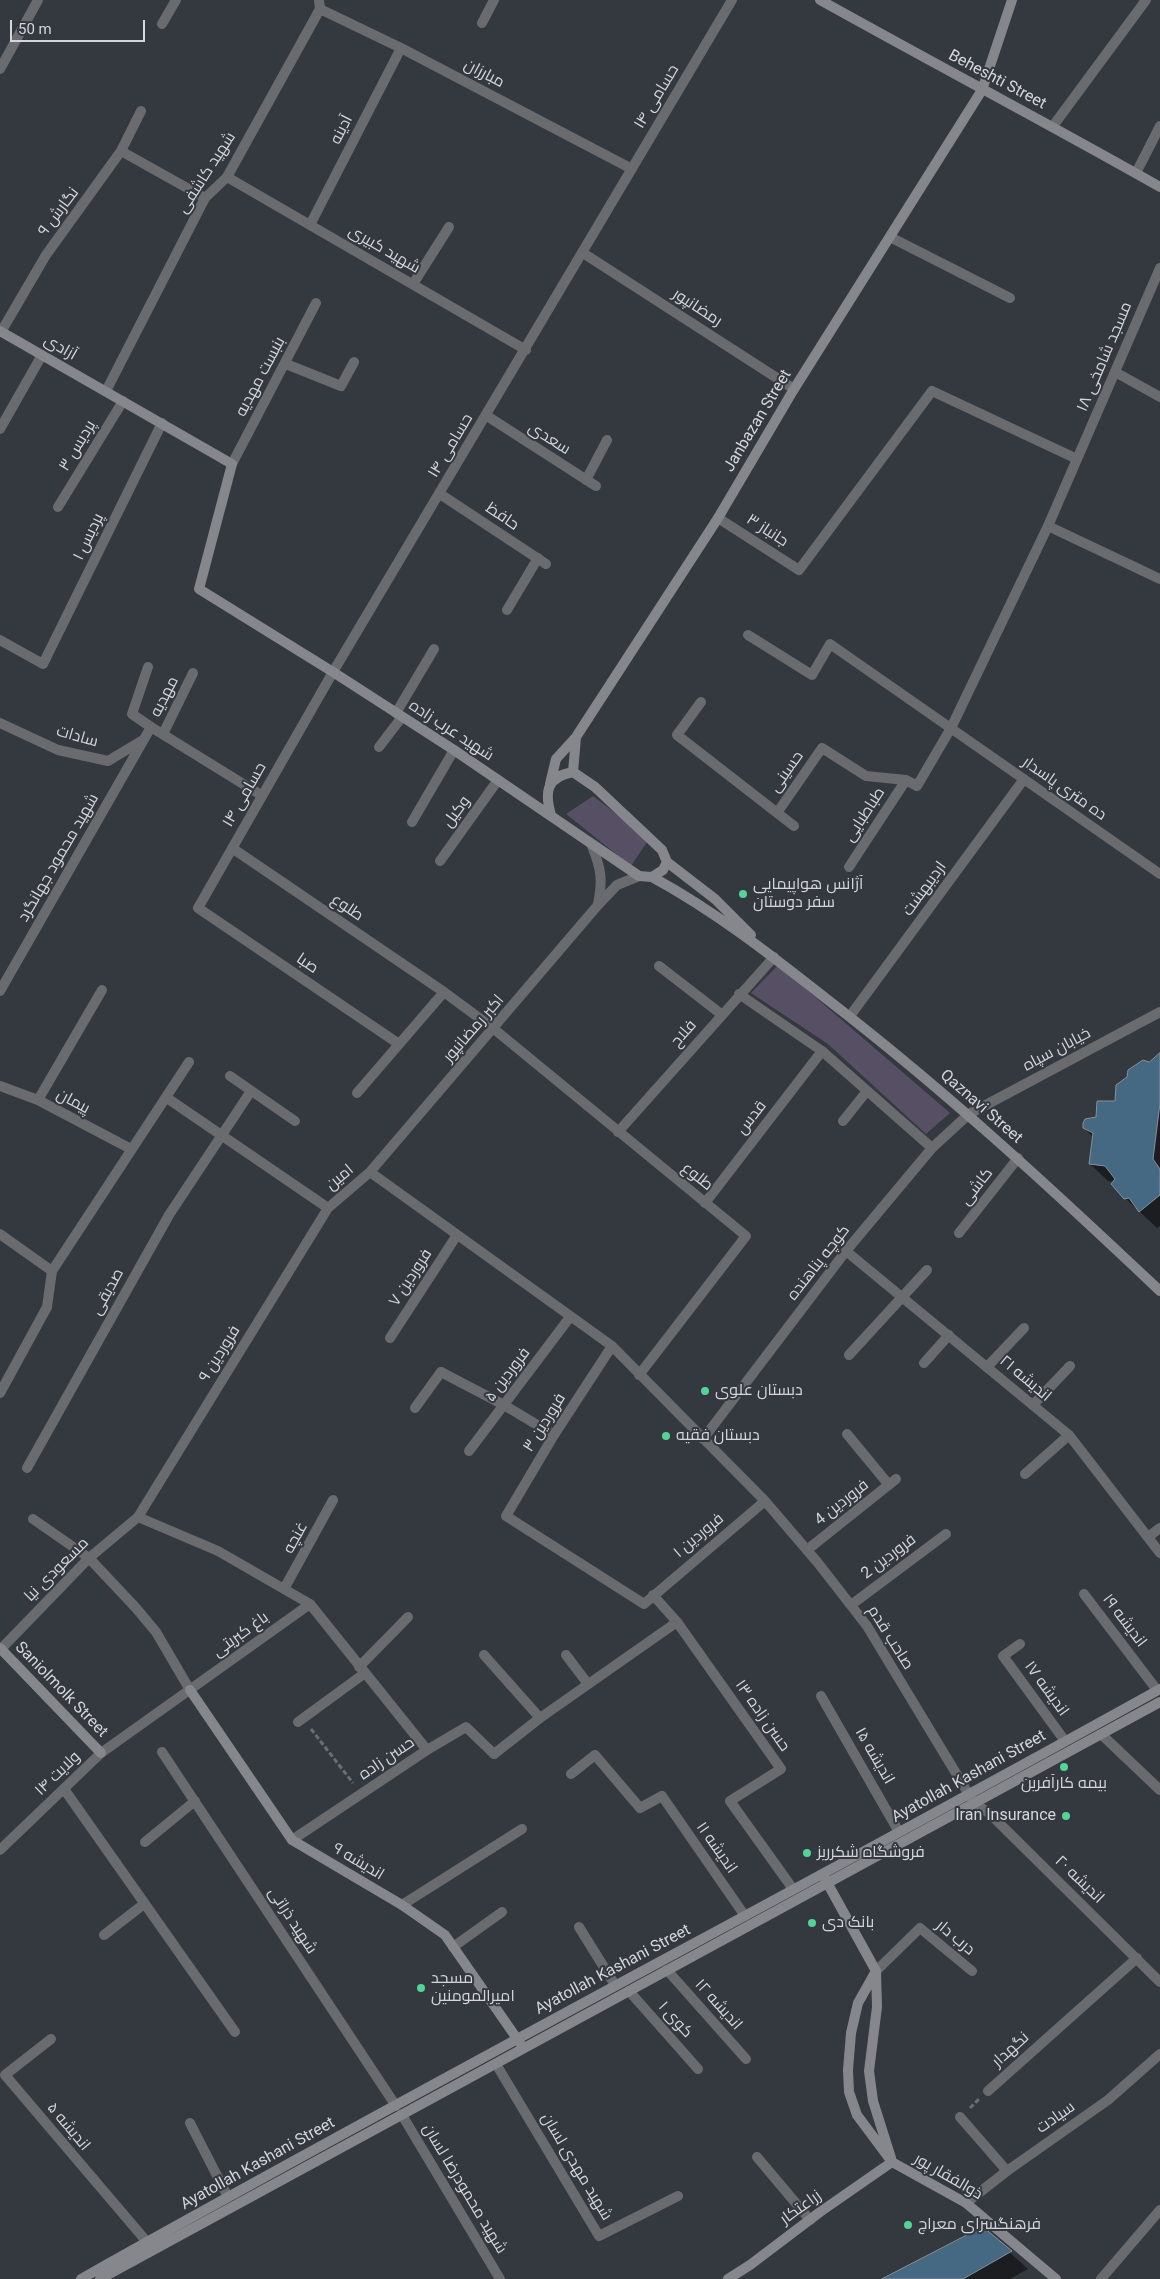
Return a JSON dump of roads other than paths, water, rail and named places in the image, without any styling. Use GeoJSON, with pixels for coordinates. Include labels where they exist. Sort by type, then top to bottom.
{"type":"FeatureCollection","features":[{"type":"Feature","properties":{"kind":"street"},"geometry":{"type":"LineString","coordinates":[[162,24],[176,0]]}},
{"type":"Feature","properties":{"kind":"street"},"geometry":{"type":"LineString","coordinates":[[482,23],[494,0]]}},
{"type":"Feature","properties":{"kind":"street","name":"حسامی ۱۴"},"geometry":{"type":"LineString","coordinates":[[198,908],[261,795],[732,0]]}},
{"type":"Feature","properties":{"kind":"street","name":"Beheshti Street"},"geometry":{"type":"LineString","coordinates":[[820,0],[982,90],[1053,126],[1160,187]]}},
{"type":"Feature","properties":{"kind":"street","name":"Janbazan Street"},"geometry":{"type":"LineString","coordinates":[[573,772],[576,737],[718,518],[794,389],[982,90],[1012,0]]}},
{"type":"Feature","properties":{"kind":"street"},"geometry":{"type":"LineString","coordinates":[[1053,126],[1146,0]]}},
{"type":"Feature","properties":{"kind":"street"},"geometry":{"type":"LineString","coordinates":[[0,69],[36,1]]}},
{"type":"Feature","properties":{"kind":"street","name":"مبارزان"},"geometry":{"type":"LineString","coordinates":[[319,5],[632,169]]}},
{"type":"Feature","properties":{"kind":"street","name":"شهید کاشفی"},"geometry":{"type":"LineString","coordinates":[[106,391],[205,198],[227,177],[319,5]]}},
{"type":"Feature","properties":{"kind":"street","name":"آدینه"},"geometry":{"type":"LineString","coordinates":[[310,225],[401,48]]}},
{"type":"Feature","properties":{"kind":"street","name":"نگارش ۹"},"geometry":{"type":"LineString","coordinates":[[1,331],[46,255],[121,151],[141,111]]}},
{"type":"Feature","properties":{"kind":"street"},"geometry":{"type":"LineString","coordinates":[[1136,173],[1160,126]]}},
{"type":"Feature","properties":{"kind":"street"},"geometry":{"type":"LineString","coordinates":[[121,151],[205,198]]}},
{"type":"Feature","properties":{"kind":"street","name":"شهید کبیری"},"geometry":{"type":"LineString","coordinates":[[227,177],[526,350]]}},
{"type":"Feature","properties":{"kind":"street"},"geometry":{"type":"LineString","coordinates":[[413,284],[449,226]]}},
{"type":"Feature","properties":{"kind":"street"},"geometry":{"type":"LineString","coordinates":[[890,237],[1010,298]]}},
{"type":"Feature","properties":{"kind":"street","name":"رمضانپور"},"geometry":{"type":"LineString","coordinates":[[583,253],[794,389]]}},
{"type":"Feature","properties":{"kind":"street","name":"مسجد شامخی ۱۸"},"geometry":{"type":"LineString","coordinates":[[906,780],[917,786],[951,728],[1048,526],[1160,268]]}},
{"type":"Feature","properties":{"kind":"street","name":"بنبست مهدیه"},"geometry":{"type":"LineString","coordinates":[[232,464],[286,364],[316,303]]}},
{"type":"Feature","properties":{"kind":"street","name":"آزادی"},"geometry":{"type":"LineString","coordinates":[[1,331],[232,464]]}},
{"type":"Feature","properties":{"kind":"street"},"geometry":{"type":"LineString","coordinates":[[0,429],[42,355]]}},
{"type":"Feature","properties":{"kind":"street"},"geometry":{"type":"LineString","coordinates":[[286,364],[341,386],[354,362]]}},
{"type":"Feature","properties":{"kind":"street"},"geometry":{"type":"LineString","coordinates":[[1115,372],[1160,397]]}},
{"type":"Feature","properties":{"kind":"street","name":"جانباز ۳"},"geometry":{"type":"LineString","coordinates":[[718,518],[798,570],[932,391],[1077,459]]}},
{"type":"Feature","properties":{"kind":"street","name":"پردیس ۳"},"geometry":{"type":"LineString","coordinates":[[58,507],[123,401]]}},
{"type":"Feature","properties":{"kind":"street","name":"سعدی"},"geometry":{"type":"LineString","coordinates":[[486,416],[596,486]]}},
{"type":"Feature","properties":{"kind":"street","name":"پردیس ۱"},"geometry":{"type":"LineString","coordinates":[[0,640],[43,664],[162,423]]}},
{"type":"Feature","properties":{"kind":"street"},"geometry":{"type":"LineString","coordinates":[[586,480],[607,440]]}},
{"type":"Feature","properties":{"kind":"street","name":"شهید عرب زاده"},"geometry":{"type":"LineString","coordinates":[[232,464],[199,590],[334,672],[454,750],[551,815],[592,846],[639,876]]}},
{"type":"Feature","properties":{"kind":"street","name":"حافظ"},"geometry":{"type":"LineString","coordinates":[[440,494],[542,561],[507,610]]}},
{"type":"Feature","properties":{"kind":"street"},"geometry":{"type":"LineString","coordinates":[[1048,526],[1160,579]]}},
{"type":"Feature","properties":{"kind":"street","name":"ده متری پاسدار"},"geometry":{"type":"LineString","coordinates":[[748,634],[812,675],[830,644],[1160,874]]}},
{"type":"Feature","properties":{"kind":"street"},"geometry":{"type":"LineString","coordinates":[[378,746],[399,715],[434,649]]}},
{"type":"Feature","properties":{"kind":"street"},"geometry":{"type":"LineString","coordinates":[[148,667],[132,714],[261,795]]}},
{"type":"Feature","properties":{"kind":"street","name":"مهدیه"},"geometry":{"type":"LineString","coordinates":[[162,734],[193,673]]}},
{"type":"Feature","properties":{"kind":"street"},"geometry":{"type":"LineString","coordinates":[[701,702],[677,735],[794,826]]}},
{"type":"Feature","properties":{"kind":"street","name":"سادات"},"geometry":{"type":"LineString","coordinates":[[0,724],[58,750],[108,761],[144,739]]}},
{"type":"Feature","properties":{"kind":"street","name":"شهید محمود جهانگرد"},"geometry":{"type":"LineString","coordinates":[[0,991],[151,727]]}},
{"type":"Feature","properties":{"kind":"street"},"geometry":{"type":"LineString","coordinates":[[551,815],[546,799],[556,759],[576,737]]}},
{"type":"Feature","properties":{"kind":"street","name":"حسینی"},"geometry":{"type":"LineString","coordinates":[[777,812],[822,748],[866,776],[906,780]]}},
{"type":"Feature","properties":{"kind":"street"},"geometry":{"type":"LineString","coordinates":[[412,822],[454,750]]}},
{"type":"Feature","properties":{"kind":"street"},"geometry":{"type":"LineString","coordinates":[[550,784],[561,774],[573,772],[595,788],[662,850],[667,862],[715,900],[774,957]]}},
{"type":"Feature","properties":{"kind":"street","name":"اردیبهشت"},"geometry":{"type":"LineString","coordinates":[[850,1016],[1024,779]]}},
{"type":"Feature","properties":{"kind":"street","name":"وکیل"},"geometry":{"type":"LineString","coordinates":[[440,861],[498,780]]}},
{"type":"Feature","properties":{"kind":"street","name":"طباطبایی"},"geometry":{"type":"LineString","coordinates":[[848,867],[906,780]]}},
{"type":"Feature","properties":{"kind":"street"},"geometry":{"type":"LineString","coordinates":[[592,846],[600,867],[602,882],[598,905]]}},
{"type":"Feature","properties":{"kind":"street","name":"طلوع"},"geometry":{"type":"LineString","coordinates":[[232,848],[444,992],[494,1029],[746,1236],[639,1375]]}},
{"type":"Feature","properties":{"kind":"street"},"geometry":{"type":"LineString","coordinates":[[652,877],[663,870],[667,862]]}},
{"type":"Feature","properties":{"kind":"street"},"geometry":{"type":"LineString","coordinates":[[639,876],[652,877],[687,896],[774,957]]}},
{"type":"Feature","properties":{"kind":"street","name":"اکبر رمضانپور"},"geometry":{"type":"LineString","coordinates":[[370,1172],[598,905],[617,886],[639,876]]}},
{"type":"Feature","properties":{"kind":"street","name":"صبا"},"geometry":{"type":"LineString","coordinates":[[198,908],[399,1044]]}},
{"type":"Feature","properties":{"kind":"street","name":"Qaznavi Street"},"geometry":{"type":"LineString","coordinates":[[774,957],[850,1016],[969,1114],[1160,1291]]}},
{"type":"Feature","properties":{"kind":"street","name":"فلاح"},"geometry":{"type":"LineString","coordinates":[[618,1132],[721,1014],[774,957]]}},
{"type":"Feature","properties":{"kind":"street"},"geometry":{"type":"LineString","coordinates":[[659,966],[721,1014]]}},
{"type":"Feature","properties":{"kind":"street"},"geometry":{"type":"LineString","coordinates":[[38,1100],[102,990]]}},
{"type":"Feature","properties":{"kind":"street"},"geometry":{"type":"LineString","coordinates":[[357,1093],[444,992]]}},
{"type":"Feature","properties":{"kind":"street"},"geometry":{"type":"LineString","coordinates":[[739,994],[822,1051],[932,1148]]}},
{"type":"Feature","properties":{"kind":"street","name":"خیابان سپاه"},"geometry":{"type":"LineString","coordinates":[[969,1114],[1160,1012]]}},
{"type":"Feature","properties":{"kind":"street","name":"قدس"},"geometry":{"type":"LineString","coordinates":[[706,1203],[822,1051]]}},
{"type":"Feature","properties":{"kind":"street"},"geometry":{"type":"LineString","coordinates":[[0,1393],[47,1307],[52,1271],[189,1062]]}},
{"type":"Feature","properties":{"kind":"street"},"geometry":{"type":"LineString","coordinates":[[230,1076],[295,1121]]}},
{"type":"Feature","properties":{"kind":"street","name":"پیمان"},"geometry":{"type":"LineString","coordinates":[[0,1086],[38,1100],[131,1149]]}},
{"type":"Feature","properties":{"kind":"street"},"geometry":{"type":"LineString","coordinates":[[222,1136],[251,1091]]}},
{"type":"Feature","properties":{"kind":"street"},"geometry":{"type":"LineString","coordinates":[[843,1121],[867,1091]]}},
{"type":"Feature","properties":{"kind":"street"},"geometry":{"type":"LineString","coordinates":[[167,1098],[328,1208]]}},
{"type":"Feature","properties":{"kind":"street","name":"کوچه پناهنده"},"geometry":{"type":"LineString","coordinates":[[704,1439],[846,1251],[932,1148],[969,1114]]}},
{"type":"Feature","properties":{"kind":"street","name":"صدیقی"},"geometry":{"type":"LineString","coordinates":[[28,1468],[169,1215],[222,1136]]}},
{"type":"Feature","properties":{"kind":"street","name":"کاشی"},"geometry":{"type":"LineString","coordinates":[[959,1233],[1018,1158]]}},
{"type":"Feature","properties":{"kind":"street","name":"امین"},"geometry":{"type":"LineString","coordinates":[[328,1208],[370,1172]]}},
{"type":"Feature","properties":{"kind":"street","name":"صاحب قدم"},"geometry":{"type":"LineString","coordinates":[[370,1172],[612,1346],[765,1501],[807,1550],[867,1626],[971,1799]]}},
{"type":"Feature","properties":{"kind":"street","name":"فروردین ۹"},"geometry":{"type":"LineString","coordinates":[[138,1517],[328,1208]]}},
{"type":"Feature","properties":{"kind":"street"},"geometry":{"type":"LineString","coordinates":[[0,1234],[52,1271]]}},
{"type":"Feature","properties":{"kind":"street","name":"فروردین ۷"},"geometry":{"type":"LineString","coordinates":[[390,1338],[457,1235]]}},
{"type":"Feature","properties":{"kind":"street","name":"اندیشه ۲۱"},"geometry":{"type":"LineString","coordinates":[[846,1251],[1070,1435],[1160,1553]]}},
{"type":"Feature","properties":{"kind":"street"},"geometry":{"type":"LineString","coordinates":[[849,1355],[927,1270]]}},
{"type":"Feature","properties":{"kind":"street","name":"فروردین ۵"},"geometry":{"type":"LineString","coordinates":[[469,1451],[570,1317]]}},
{"type":"Feature","properties":{"kind":"street"},"geometry":{"type":"LineString","coordinates":[[987,1367],[1024,1328]]}},
{"type":"Feature","properties":{"kind":"street"},"geometry":{"type":"LineString","coordinates":[[924,1363],[949,1335]]}},
{"type":"Feature","properties":{"kind":"street","name":"فروردین ۳"},"geometry":{"type":"LineString","coordinates":[[612,1346],[554,1435],[506,1516],[644,1604],[653,1595]]}},
{"type":"Feature","properties":{"kind":"street"},"geometry":{"type":"LineString","coordinates":[[1033,1405],[1070,1366]]}},
{"type":"Feature","properties":{"kind":"street"},"geometry":{"type":"LineString","coordinates":[[415,1408],[442,1372],[504,1405],[554,1435]]}},
{"type":"Feature","properties":{"kind":"street","name":"فروردین 4"},"geometry":{"type":"LineString","coordinates":[[807,1550],[892,1482],[847,1434]]}},
{"type":"Feature","properties":{"kind":"street"},"geometry":{"type":"LineString","coordinates":[[1025,1474],[1070,1435]]}},
{"type":"Feature","properties":{"kind":"street","name":"غنچه"},"geometry":{"type":"LineString","coordinates":[[284,1590],[334,1500]]}},
{"type":"Feature","properties":{"kind":"street","name":"فروردین ۱"},"geometry":{"type":"LineString","coordinates":[[653,1595],[765,1501]]}},
{"type":"Feature","properties":{"kind":"street"},"geometry":{"type":"LineString","coordinates":[[138,1517],[218,1551],[310,1604],[426,1750]]}},
{"type":"Feature","properties":{"kind":"street","name":"مسعودی نیا"},"geometry":{"type":"LineString","coordinates":[[0,1648],[89,1558],[138,1517]]}},
{"type":"Feature","properties":{"kind":"street"},"geometry":{"type":"LineString","coordinates":[[33,1519],[89,1558],[136,1608],[156,1632],[190,1690]]}},
{"type":"Feature","properties":{"kind":"street"},"geometry":{"type":"LineString","coordinates":[[1148,1537],[1160,1528]]}},
{"type":"Feature","properties":{"kind":"street","name":"فروردین 2"},"geometry":{"type":"LineString","coordinates":[[851,1605],[946,1534]]}},
{"type":"Feature","properties":{"kind":"street","name":"اندیشه ۱۹"},"geometry":{"type":"LineString","coordinates":[[1084,1594],[1159,1689]]}},
{"type":"Feature","properties":{"kind":"street","name":"حسن زاده ۱۳"},"geometry":{"type":"LineString","coordinates":[[653,1595],[677,1622],[781,1769],[730,1801],[793,1889]]}},
{"type":"Feature","properties":{"kind":"street","name":"باغ کبریتی"},"geometry":{"type":"LineString","coordinates":[[190,1690],[310,1604]]}},
{"type":"Feature","properties":{"kind":"street"},"geometry":{"type":"LineString","coordinates":[[300,1720],[362,1670],[408,1617]]}},
{"type":"Feature","properties":{"kind":"street"},"geometry":{"type":"LineString","coordinates":[[484,1656],[540,1718],[677,1622]]}},
{"type":"Feature","properties":{"kind":"street","name":"اندیشه ۱۷"},"geometry":{"type":"LineString","coordinates":[[1020,1644],[1003,1656],[1066,1741]]}},
{"type":"Feature","properties":{"kind":"street","name":"Saniolmolk Street"},"geometry":{"type":"LineString","coordinates":[[0,1648],[101,1753]]}},
{"type":"Feature","properties":{"kind":"street"},"geometry":{"type":"LineString","coordinates":[[566,1655],[588,1684]]}},
{"type":"Feature","properties":{"kind":"street","name":"Ayatollah Kashani Street"},"geometry":{"type":"LineString","coordinates":[[100,2279],[667,1970],[825,1878],[899,1832],[971,1799],[1066,1741],[1159,1689]]}},
{"type":"Feature","properties":{"kind":"street","name":"ولایت ۱۴"},"geometry":{"type":"LineString","coordinates":[[0,1850],[101,1753],[190,1690]]}},
{"type":"Feature","properties":{"kind":"street","name":"اندیشه ۹"},"geometry":{"type":"LineString","coordinates":[[190,1690],[292,1840],[402,1906],[445,1935],[524,2048]]}},
{"type":"Feature","properties":{"kind":"street","name":"اندیشه ۱۵"},"geometry":{"type":"LineString","coordinates":[[821,1696],[899,1832]]}},
{"type":"Feature","properties":{"kind":"street","name":"Ayatollah Kashani Street"},"geometry":{"type":"LineString","coordinates":[[82,2279],[228,2197],[793,1889],[825,1878],[971,1799],[1101,1734],[1160,1702]]}},
{"type":"Feature","properties":{"kind":"street","name":"حسن زاده"},"geometry":{"type":"LineString","coordinates":[[292,1840],[362,1795],[426,1750],[466,1726],[494,1754],[540,1718]]}},
{"type":"Feature","properties":{"kind":"street"},"geometry":{"type":"LineString","coordinates":[[1101,1734],[1160,1790]]}},
{"type":"Feature","properties":{"kind":"street","name":"شهید ذراتی"},"geometry":{"type":"LineString","coordinates":[[162,1752],[396,2106]]}},
{"type":"Feature","properties":{"kind":"street","name":"اندیشه ۱۱"},"geometry":{"type":"LineString","coordinates":[[571,1774],[595,1755],[640,1808],[662,1796],[744,1916]]}},
{"type":"Feature","properties":{"kind":"street"},"geometry":{"type":"LineString","coordinates":[[64,1789],[235,2032]]}},
{"type":"Feature","properties":{"kind":"street","name":"اندیشه ۲۰"},"geometry":{"type":"LineString","coordinates":[[971,1799],[989,1814],[1160,1982]]}},
{"type":"Feature","properties":{"kind":"street"},"geometry":{"type":"LineString","coordinates":[[145,1842],[195,1801]]}},
{"type":"Feature","properties":{"kind":"street"},"geometry":{"type":"LineString","coordinates":[[402,1906],[522,1829]]}},
{"type":"Feature","properties":{"kind":"street","name":"ذوالفقار پور"},"geometry":{"type":"LineString","coordinates":[[825,1878],[876,1971],[877,2007],[869,2071],[873,2100],[887,2139],[892,2162]]}},
{"type":"Feature","properties":{"kind":"street"},"geometry":{"type":"LineString","coordinates":[[104,1935],[144,1904]]}},
{"type":"Feature","properties":{"kind":"street"},"geometry":{"type":"LineString","coordinates":[[453,1947],[502,1912]]}},
{"type":"Feature","properties":{"kind":"street"},"geometry":{"type":"LineString","coordinates":[[579,1927],[615,1985]]}},
{"type":"Feature","properties":{"kind":"street","name":"درب دار"},"geometry":{"type":"LineString","coordinates":[[876,1971],[920,1928],[972,1972]]}},
{"type":"Feature","properties":{"kind":"street","name":"نگهدار"},"geometry":{"type":"LineString","coordinates":[[988,2091],[1137,1958]]}},
{"type":"Feature","properties":{"kind":"street","name":"اندیشه ۱۲"},"geometry":{"type":"LineString","coordinates":[[667,1970],[746,2059]]}},
{"type":"Feature","properties":{"kind":"street","name":"ذوالفقار پور"},"geometry":{"type":"LineString","coordinates":[[876,1971],[858,2003],[853,2026],[848,2070],[849,2092],[857,2115],[892,2162],[966,2203],[1056,2279]]}},
{"type":"Feature","properties":{"kind":"street","name":"کوی ۱"},"geometry":{"type":"LineString","coordinates":[[629,1991],[698,2069]]}},
{"type":"Feature","properties":{"kind":"street","name":"اندیشه ۵"},"geometry":{"type":"LineString","coordinates":[[51,2039],[5,2075],[147,2242]]}},
{"type":"Feature","properties":{"kind":"street","name":"سیادت"},"geometry":{"type":"LineString","coordinates":[[966,2203],[1007,2171],[1108,2100],[1160,2054]]}},
{"type":"Feature","properties":{"kind":"street","name":"شهید مهدی لسان"},"geometry":{"type":"LineString","coordinates":[[496,2064],[599,2236],[678,2196]]}},
{"type":"Feature","properties":{"kind":"street","name":"شهید محمودرضا لسان"},"geometry":{"type":"LineString","coordinates":[[402,2115],[500,2279]]}},
{"type":"Feature","properties":{"kind":"street"},"geometry":{"type":"LineString","coordinates":[[960,2117],[1007,2171]]}},
{"type":"Feature","properties":{"kind":"street"},"geometry":{"type":"LineString","coordinates":[[190,2123],[228,2197]]}},
{"type":"Feature","properties":{"kind":"street"},"geometry":{"type":"LineString","coordinates":[[758,2157],[810,2220]]}},
{"type":"Feature","properties":{"kind":"street","name":"زراعتکار"},"geometry":{"type":"LineString","coordinates":[[728,2279],[892,2162]]}},
{"type":"Feature","properties":{"kind":"street"},"geometry":{"type":"LineString","coordinates":[[1101,2279],[1160,2210]]}},
{"type":"Feature","properties":{"kind":"place","name":"آژانس هواپیمایی سفر دوستان"},"geometry":{"type":"Point","coordinates":[743,894]}},
{"type":"Feature","properties":{"kind":"place","name":"دبستان علوی"},"geometry":{"type":"Point","coordinates":[705,1391]}},
{"type":"Feature","properties":{"kind":"place","name":"دبستان فقیه"},"geometry":{"type":"Point","coordinates":[666,1436]}},
{"type":"Feature","properties":{"kind":"place","name":"بیمه کارآفرین"},"geometry":{"type":"Point","coordinates":[1064,1767]}},
{"type":"Feature","properties":{"kind":"place","name":"Iran Insurance"},"geometry":{"type":"Point","coordinates":[1066,1816]}},
{"type":"Feature","properties":{"kind":"place","name":"فروشگاه شکرریز"},"geometry":{"type":"Point","coordinates":[807,1853]}},
{"type":"Feature","properties":{"kind":"place","name":"بانک دی"},"geometry":{"type":"Point","coordinates":[812,1923]}},
{"type":"Feature","properties":{"kind":"place","name":"مسجد امیرالمومنین"},"geometry":{"type":"Point","coordinates":[421,1988]}},
{"type":"Feature","properties":{"kind":"place","name":"فرهنگسرای معراج"},"geometry":{"type":"Point","coordinates":[908,2225]}}]}
